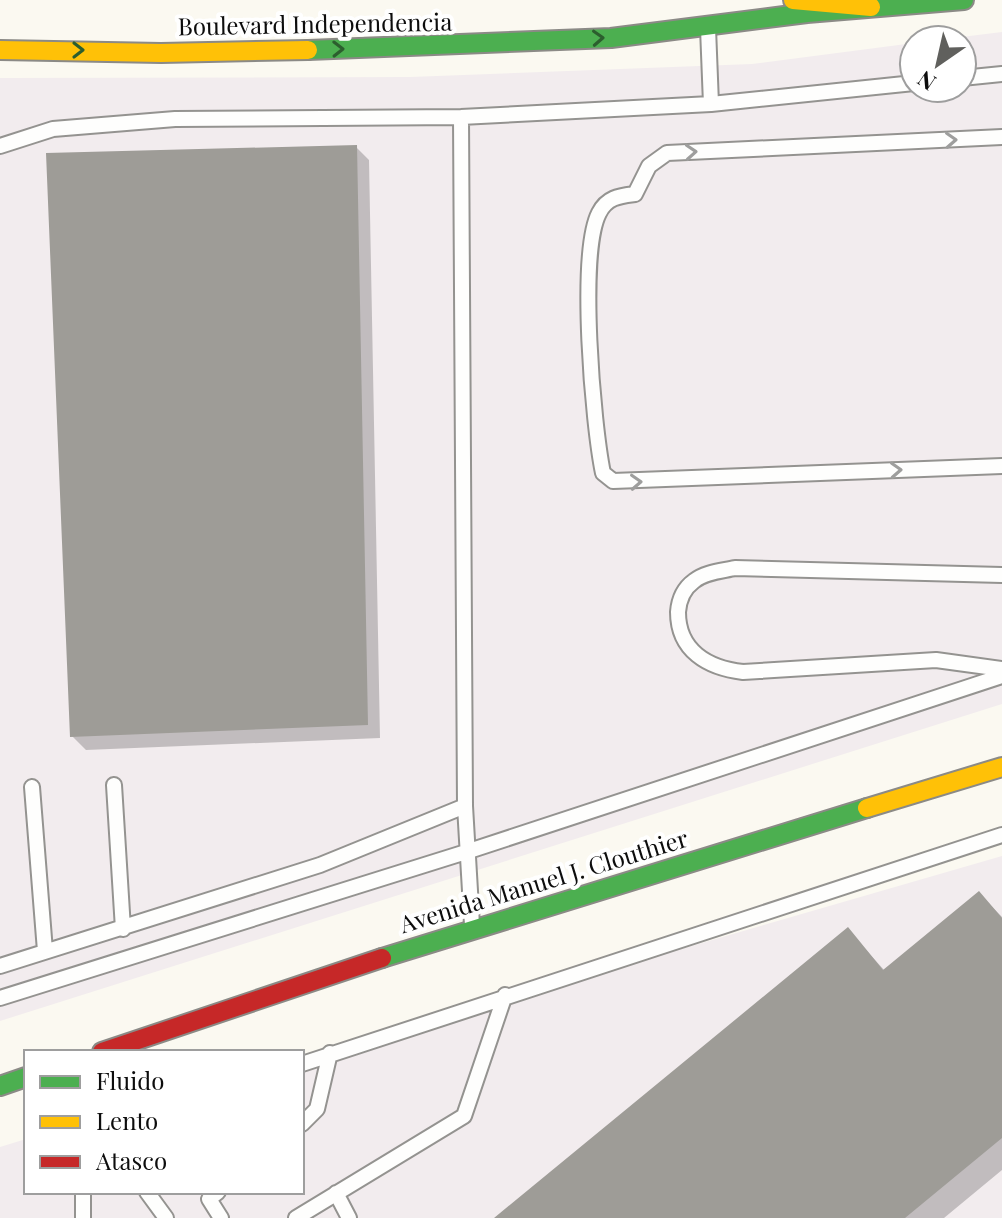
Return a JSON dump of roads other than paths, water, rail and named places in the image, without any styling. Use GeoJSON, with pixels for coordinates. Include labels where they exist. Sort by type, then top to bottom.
{"type":"FeatureCollection","features":[{"type":"Feature","properties":{"kind":"main road"},"geometry":{"type":"LineString","coordinates":[[793,0],[871,7]]}},
{"type":"Feature","properties":{"kind":"main road","name":"Boulevard Independencia"},"geometry":{"type":"LineString","coordinates":[[0,50],[161,53],[449,47],[611,38],[871,7],[964,0]]}},
{"type":"Feature","properties":{"kind":"main road","name":"Avenida Manuel J. Clouthier"},"geometry":{"type":"LineString","coordinates":[[108,1050],[472,928],[1002,767]]}},
{"type":"Feature","properties":{"kind":"main road"},"geometry":{"type":"LineString","coordinates":[[0,1086],[24,1078]]}},
{"type":"Feature","properties":{"kind":"lane"},"geometry":{"type":"LineString","coordinates":[[708,27],[711,104]]}},
{"type":"Feature","properties":{"kind":"lane"},"geometry":{"type":"LineString","coordinates":[[978,76],[1002,74]]}},
{"type":"Feature","properties":{"kind":"lane"},"geometry":{"type":"LineString","coordinates":[[0,146],[53,129],[175,119],[461,117],[711,104],[898,85]]}},
{"type":"Feature","properties":{"kind":"lane"},"geometry":{"type":"LineString","coordinates":[[461,117],[465,806],[472,928]]}},
{"type":"Feature","properties":{"kind":"lane"},"geometry":{"type":"LineString","coordinates":[[1002,137],[667,153],[649,166],[635,194],[620,196],[606,203],[599,213],[591,240],[595,432],[603,473],[619,483],[1002,466]]}},
{"type":"Feature","properties":{"kind":"lane"},"geometry":{"type":"LineString","coordinates":[[1002,575],[735,568],[700,577],[685,589],[679,602],[678,628],[694,653],[720,670],[743,672],[936,660],[1002,669]]}},
{"type":"Feature","properties":{"kind":"lane"},"geometry":{"type":"LineString","coordinates":[[0,998],[466,852],[1002,676]]}},
{"type":"Feature","properties":{"kind":"lane"},"geometry":{"type":"LineString","coordinates":[[114,785],[123,929]]}},
{"type":"Feature","properties":{"kind":"lane"},"geometry":{"type":"LineString","coordinates":[[32,787],[45,951]]}},
{"type":"Feature","properties":{"kind":"lane"},"geometry":{"type":"LineString","coordinates":[[0,966],[320,865],[465,806]]}},
{"type":"Feature","properties":{"kind":"lane"},"geometry":{"type":"LineString","coordinates":[[304,1063],[1002,835]]}},
{"type":"Feature","properties":{"kind":"lane"},"geometry":{"type":"LineString","coordinates":[[296,1218],[464,1116],[505,995]]}},
{"type":"Feature","properties":{"kind":"lane"},"geometry":{"type":"LineString","coordinates":[[304,1122],[317,1109],[330,1053]]}},
{"type":"Feature","properties":{"kind":"lane"},"geometry":{"type":"LineString","coordinates":[[336,1193],[349,1218]]}},
{"type":"Feature","properties":{"kind":"lane"},"geometry":{"type":"LineString","coordinates":[[83,1194],[83,1218]]}},
{"type":"Feature","properties":{"kind":"lane"},"geometry":{"type":"LineString","coordinates":[[148,1194],[166,1218]]}},
{"type":"Feature","properties":{"kind":"lane"},"geometry":{"type":"LineString","coordinates":[[215,1194],[209,1199],[221,1218]]}}]}
